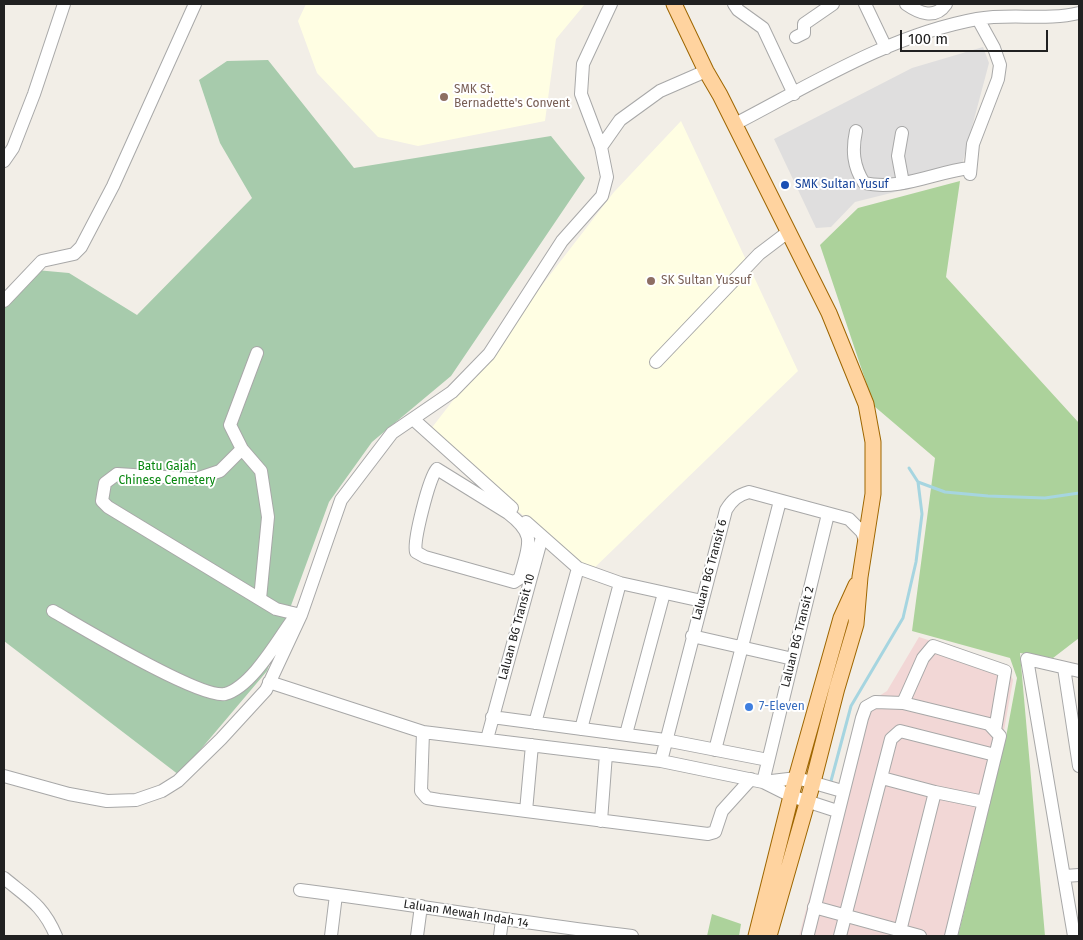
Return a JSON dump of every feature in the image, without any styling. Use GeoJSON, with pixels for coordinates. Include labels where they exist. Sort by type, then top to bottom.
{"type":"FeatureCollection","features":[{"type":"Feature","properties":{"kind":"main road"},"geometry":{"type":"LineString","coordinates":[[674,4],[829,314],[866,404],[873,442],[872,503],[860,577],[856,624],[836,688],[813,782],[769,936]]}},
{"type":"Feature","properties":{"kind":"main road"},"geometry":{"type":"LineString","coordinates":[[756,936],[791,796],[840,618],[860,577]]}},
{"type":"Feature","properties":{"kind":"street"},"geometry":{"type":"LineString","coordinates":[[4,162],[13,148],[34,94],[64,4]]}},
{"type":"Feature","properties":{"kind":"street"},"geometry":{"type":"LineString","coordinates":[[4,301],[42,261],[74,254],[81,247],[113,186],[195,4]]}},
{"type":"Feature","properties":{"kind":"street"},"geometry":{"type":"LineString","coordinates":[[4,776],[69,794],[107,801],[136,800],[162,792],[178,781],[221,739],[266,690],[299,614],[341,500],[392,434],[452,392],[488,354],[562,241],[602,196],[606,177],[601,147],[581,94],[582,64],[611,4]]}},
{"type":"Feature","properties":{"kind":"street"},"geometry":{"type":"LineString","coordinates":[[734,4],[738,10],[763,28],[794,94]]}},
{"type":"Feature","properties":{"kind":"street"},"geometry":{"type":"LineString","coordinates":[[796,37],[804,33],[804,24],[833,4]]}},
{"type":"Feature","properties":{"kind":"street"},"geometry":{"type":"LineString","coordinates":[[865,4],[886,48]]}},
{"type":"Feature","properties":{"kind":"street"},"geometry":{"type":"LineString","coordinates":[[906,4],[918,12],[926,14],[936,12],[946,4]]}},
{"type":"Feature","properties":{"kind":"street"},"geometry":{"type":"LineString","coordinates":[[735,124],[919,33],[978,19],[1079,13]]}},
{"type":"Feature","properties":{"kind":"street"},"geometry":{"type":"LineString","coordinates":[[856,130],[852,148],[856,171],[864,183],[882,187],[951,170],[970,171],[973,144],[998,79],[1000,65],[994,48],[978,19]]}},
{"type":"Feature","properties":{"kind":"street"},"geometry":{"type":"LineString","coordinates":[[601,147],[620,120],[660,91],[706,71]]}},
{"type":"Feature","properties":{"kind":"street"},"geometry":{"type":"LineString","coordinates":[[902,133],[898,156],[903,183]]}},
{"type":"Feature","properties":{"kind":"street"},"geometry":{"type":"LineString","coordinates":[[656,362],[759,254],[788,232]]}},
{"type":"Feature","properties":{"kind":"street"},"geometry":{"type":"LineString","coordinates":[[257,353],[230,425],[242,449],[261,470],[268,517],[260,599]]}},
{"type":"Feature","properties":{"kind":"street"},"geometry":{"type":"LineString","coordinates":[[413,419],[509,509],[578,568],[620,583],[702,601]]}},
{"type":"Feature","properties":{"kind":"street"},"geometry":{"type":"LineString","coordinates":[[242,449],[220,471],[196,479],[117,474],[105,483],[102,501],[108,507],[276,609],[299,614]]}},
{"type":"Feature","properties":{"kind":"street"},"geometry":{"type":"LineString","coordinates":[[437,469],[509,509],[526,528],[530,537],[520,578],[517,581],[514,582],[425,558],[416,552],[421,519],[437,469]]}},
{"type":"Feature","properties":{"kind":"street","name":"Laluan BG Transit 6"},"geometry":{"type":"LineString","coordinates":[[661,761],[692,636],[726,510],[730,503],[738,495],[749,492],[849,519]]}},
{"type":"Feature","properties":{"kind":"street"},"geometry":{"type":"LineString","coordinates":[[715,750],[780,501]]}},
{"type":"Feature","properties":{"kind":"street"},"geometry":{"type":"LineString","coordinates":[[866,542],[862,532],[849,519],[859,515],[872,503]]}},
{"type":"Feature","properties":{"kind":"street","name":"Laluan BG Transit 2"},"geometry":{"type":"LineString","coordinates":[[757,780],[768,760],[828,514]]}},
{"type":"Feature","properties":{"kind":"street","name":"Laluan BG Transit 10"},"geometry":{"type":"LineString","coordinates":[[487,739],[542,537]]}},
{"type":"Feature","properties":{"kind":"street"},"geometry":{"type":"LineString","coordinates":[[535,723],[578,568]]}},
{"type":"Feature","properties":{"kind":"street"},"geometry":{"type":"LineString","coordinates":[[580,729],[620,583]]}},
{"type":"Feature","properties":{"kind":"street"},"geometry":{"type":"LineString","coordinates":[[626,734],[664,593]]}},
{"type":"Feature","properties":{"kind":"street"},"geometry":{"type":"LineString","coordinates":[[53,611],[160,671],[210,693],[224,694],[240,686],[264,661],[299,614]]}},
{"type":"Feature","properties":{"kind":"street"},"geometry":{"type":"LineString","coordinates":[[692,636],[792,659]]}},
{"type":"Feature","properties":{"kind":"street"},"geometry":{"type":"LineString","coordinates":[[903,704],[923,658],[934,646],[1005,671],[995,730]]}},
{"type":"Feature","properties":{"kind":"street"},"geometry":{"type":"LineString","coordinates":[[1074,936],[1027,659],[1079,671]]}},
{"type":"Feature","properties":{"kind":"street"},"geometry":{"type":"LineString","coordinates":[[1064,668],[1079,766]]}},
{"type":"Feature","properties":{"kind":"street"},"geometry":{"type":"LineString","coordinates":[[269,682],[423,732],[661,761],[757,780],[791,796],[837,811]]}},
{"type":"Feature","properties":{"kind":"street"},"geometry":{"type":"LineString","coordinates":[[808,934],[842,791],[866,707],[875,702],[903,704],[989,724],[1000,736],[949,935]]}},
{"type":"Feature","properties":{"kind":"street"},"geometry":{"type":"LineString","coordinates":[[492,717],[665,740],[768,760]]}},
{"type":"Feature","properties":{"kind":"street"},"geometry":{"type":"LineString","coordinates":[[840,936],[891,738],[900,731],[995,755]]}},
{"type":"Feature","properties":{"kind":"street"},"geometry":{"type":"LineString","coordinates":[[423,732],[421,791],[423,795],[439,800],[708,834],[714,832],[722,811],[757,780],[797,778],[842,791]]}},
{"type":"Feature","properties":{"kind":"street"},"geometry":{"type":"LineString","coordinates":[[526,811],[532,745]]}},
{"type":"Feature","properties":{"kind":"street"},"geometry":{"type":"LineString","coordinates":[[601,821],[606,754]]}},
{"type":"Feature","properties":{"kind":"street"},"geometry":{"type":"LineString","coordinates":[[882,778],[984,802]]}},
{"type":"Feature","properties":{"kind":"street"},"geometry":{"type":"LineString","coordinates":[[900,931],[936,792]]}},
{"type":"Feature","properties":{"kind":"street"},"geometry":{"type":"LineString","coordinates":[[1065,876],[1079,875]]}},
{"type":"Feature","properties":{"kind":"street"},"geometry":{"type":"LineString","coordinates":[[4,878],[39,907],[48,917],[56,936]]}},
{"type":"Feature","properties":{"kind":"street","name":"Laluan Mewah Indah 14"},"geometry":{"type":"LineString","coordinates":[[300,890],[421,906],[502,920],[632,936]]}},
{"type":"Feature","properties":{"kind":"street"},"geometry":{"type":"LineString","coordinates":[[331,936],[336,895]]}},
{"type":"Feature","properties":{"kind":"street"},"geometry":{"type":"LineString","coordinates":[[417,936],[421,906]]}},
{"type":"Feature","properties":{"kind":"street"},"geometry":{"type":"LineString","coordinates":[[814,907],[920,936]]}},
{"type":"Feature","properties":{"kind":"street"},"geometry":{"type":"LineString","coordinates":[[500,936],[502,920]]}},
{"type":"Feature","properties":{"kind":"shaded area","name":"SMK St. Bernadette's Convent"},"geometry":{"type":"Polygon","coordinates":[[[306,4],[585,4],[556,39],[545,121],[418,146],[378,137],[317,73],[298,21],[306,4]]]}},
{"type":"Feature","properties":{"kind":"shaded area"},"geometry":{"type":"Polygon","coordinates":[[[983,47],[989,63],[959,176],[855,202],[831,227],[816,228],[774,139],[912,68],[983,47]]]}},
{"type":"Feature","properties":{"kind":"shaded area","name":"SK Sultan Yussuf"},"geometry":{"type":"Polygon","coordinates":[[[681,121],[798,371],[590,572],[427,434],[614,192],[681,121]]]}},
{"type":"Feature","properties":{"kind":"shaded area"},"geometry":{"type":"Polygon","coordinates":[[[919,637],[1007,666],[1013,680],[1003,736],[955,936],[799,936],[860,708],[887,691],[919,637]]]}},
{"type":"Feature","properties":{"kind":"green space","name":"Batu Gajah Chinese Cemetery"},"geometry":{"type":"Polygon","coordinates":[[[268,60],[354,168],[551,136],[585,178],[451,376],[372,442],[329,502],[267,671],[179,775],[4,641],[4,301],[36,270],[69,273],[137,315],[252,198],[220,143],[199,80],[227,61],[268,60]]]}},
{"type":"Feature","properties":{"kind":"green space"},"geometry":{"type":"Polygon","coordinates":[[[960,181],[946,277],[1079,423],[1079,638],[1053,658],[1020,653],[1045,936],[958,936],[1006,737],[1017,678],[1010,658],[912,631],[935,458],[874,406],[820,245],[858,208],[960,181]]]}},
{"type":"Feature","properties":{"kind":"green space"},"geometry":{"type":"Polygon","coordinates":[[[712,914],[741,924],[739,936],[707,936],[712,914]]]}},
{"type":"Feature","properties":{"kind":"waterway"},"geometry":{"type":"LineString","coordinates":[[909,468],[918,482],[945,492],[1045,498],[1079,493]]}},
{"type":"Feature","properties":{"kind":"waterway"},"geometry":{"type":"LineString","coordinates":[[831,781],[851,706],[903,618],[916,562],[922,514],[918,482]]}},
{"type":"Feature","properties":{"kind":"place","name":"SMK St. Bernadette's Convent"},"geometry":{"type":"Point","coordinates":[444,97]}},
{"type":"Feature","properties":{"kind":"place","name":"SMK Sultan Yusuf"},"geometry":{"type":"Point","coordinates":[785,185]}},
{"type":"Feature","properties":{"kind":"place","name":"SK Sultan Yussuf"},"geometry":{"type":"Point","coordinates":[651,281]}},
{"type":"Feature","properties":{"kind":"place","name":"7-Eleven"},"geometry":{"type":"Point","coordinates":[749,707]}}]}
